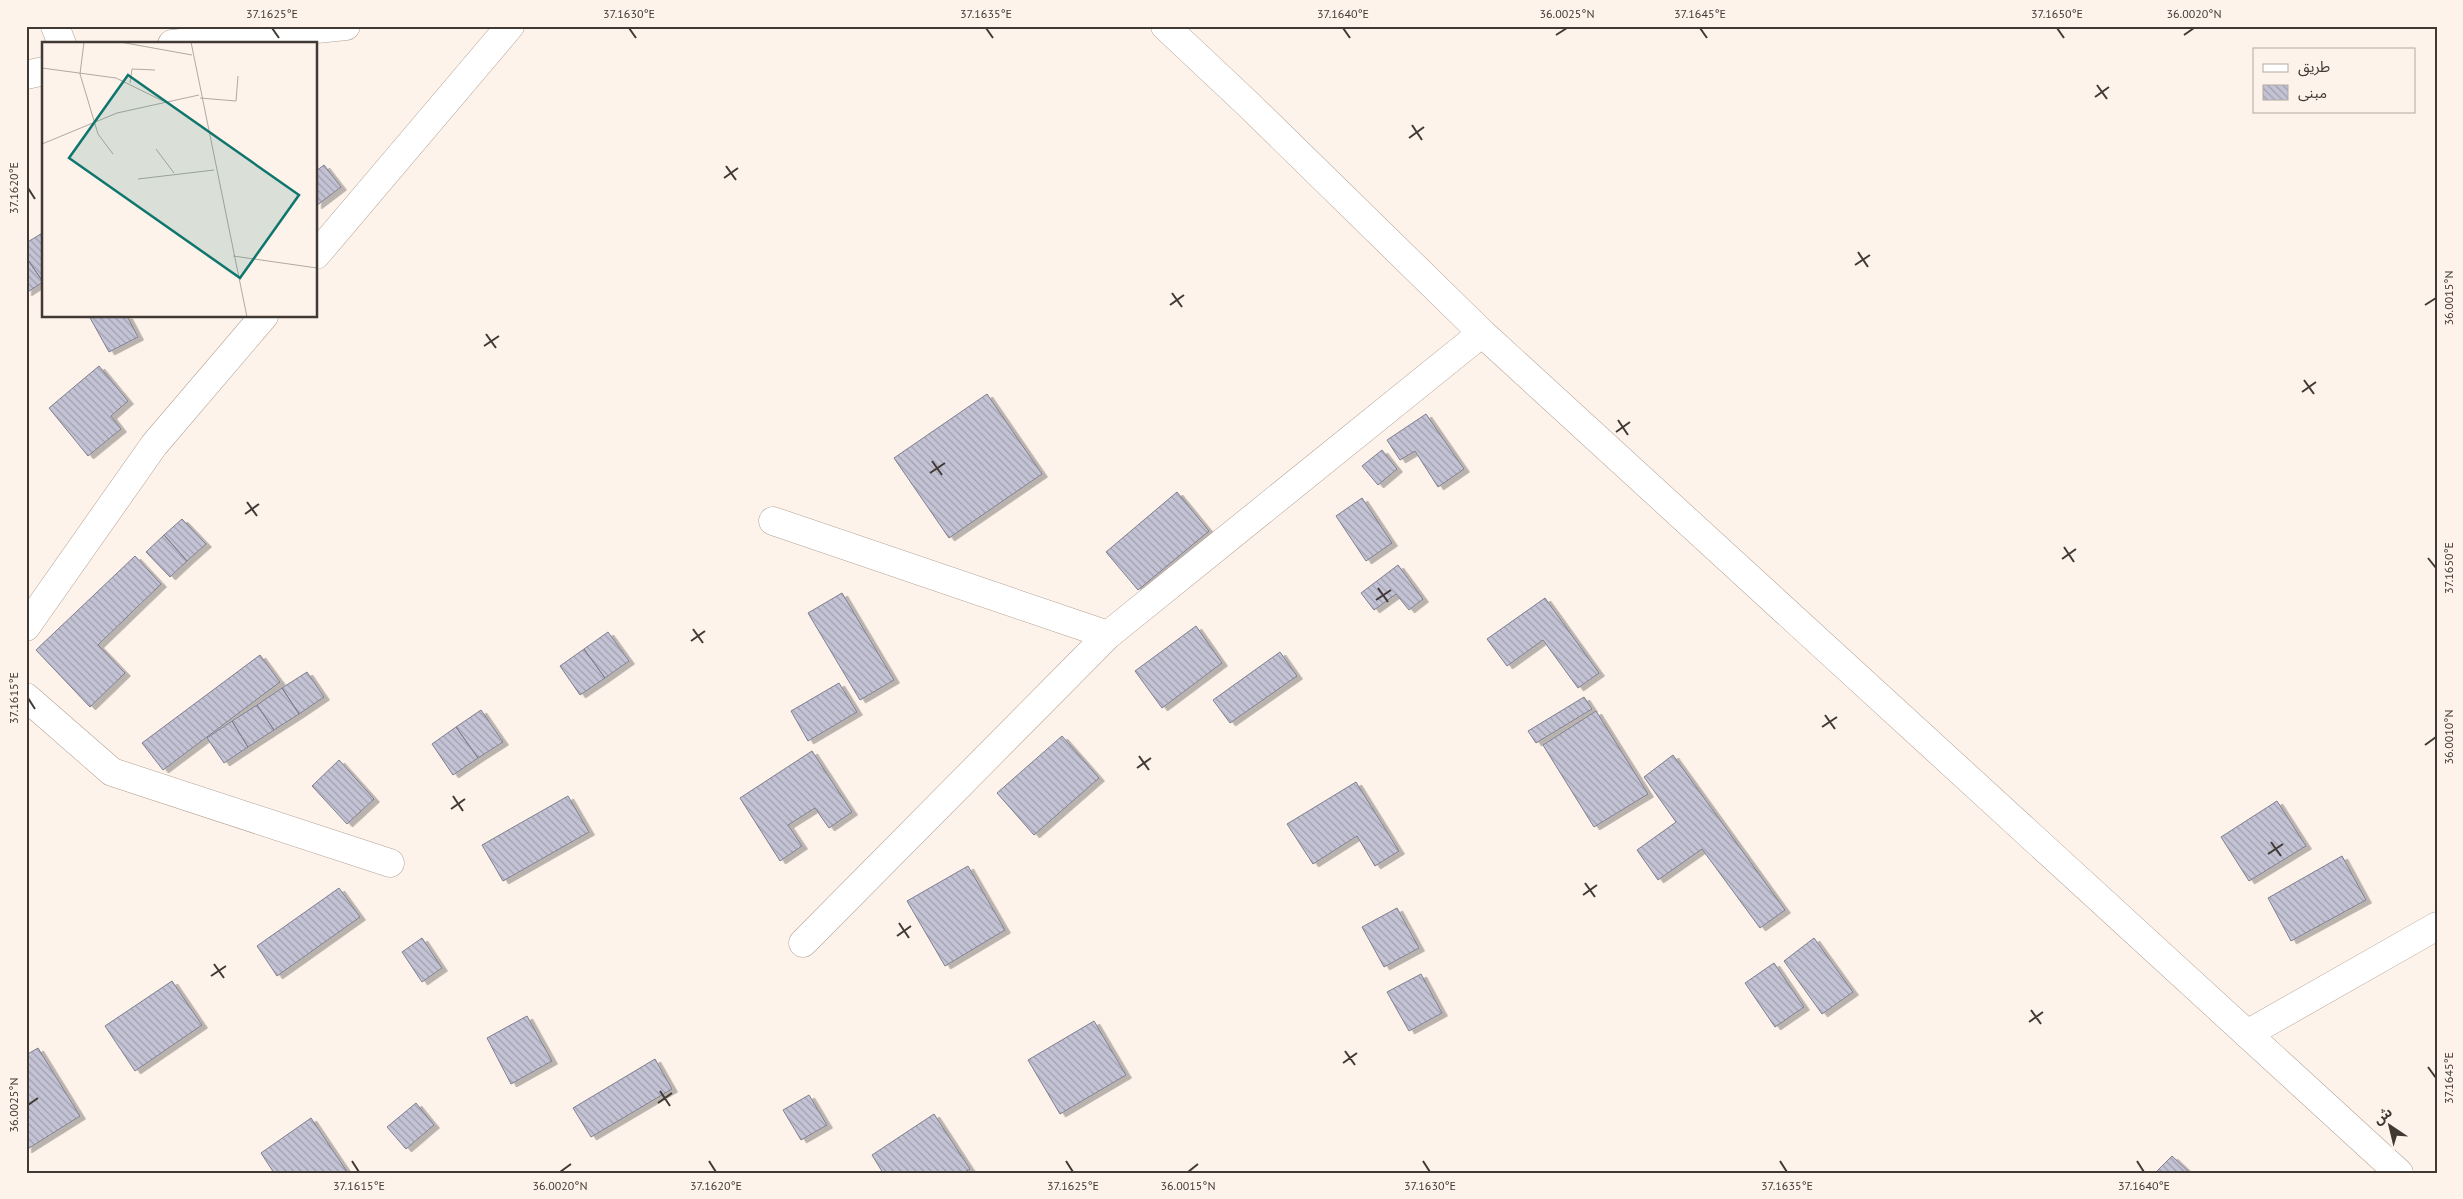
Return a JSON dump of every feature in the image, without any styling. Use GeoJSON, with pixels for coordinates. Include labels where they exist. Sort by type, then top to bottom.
{"type":"FeatureCollection","features":[{"type":"Feature","properties":{"kind":"main road"},"geometry":{"type":"LineString","coordinates":[[55,26],[61,42]]}},
{"type":"Feature","properties":{"kind":"main road"},"geometry":{"type":"LineString","coordinates":[[191,42],[346,26]]}},
{"type":"Feature","properties":{"kind":"main road"},"geometry":{"type":"LineString","coordinates":[[318,253],[510,26]]}},
{"type":"Feature","properties":{"kind":"main road"},"geometry":{"type":"LineString","coordinates":[[1165,26],[1250,106],[1482,333],[2399,1173]]}},
{"type":"Feature","properties":{"kind":"main road"},"geometry":{"type":"LineString","coordinates":[[26,75],[42,71]]}},
{"type":"Feature","properties":{"kind":"main road"},"geometry":{"type":"LineString","coordinates":[[26,627],[154,445],[262,318]]}},
{"type":"Feature","properties":{"kind":"main road"},"geometry":{"type":"LineString","coordinates":[[803,943],[1108,635],[1482,333]]}},
{"type":"Feature","properties":{"kind":"main road"},"geometry":{"type":"LineString","coordinates":[[773,521],[1108,635]]}},
{"type":"Feature","properties":{"kind":"main road"},"geometry":{"type":"LineString","coordinates":[[26,697],[112,772],[390,862]]}},
{"type":"Feature","properties":{"kind":"main road"},"geometry":{"type":"LineString","coordinates":[[2247,1034],[2437,926]]}},
{"type":"Feature","properties":{"kind":"building"},"geometry":{"type":"Polygon","coordinates":[[[324,165],[341,187],[318,204],[318,170],[324,165]]]}},
{"type":"Feature","properties":{"kind":"building"},"geometry":{"type":"Polygon","coordinates":[[[42,233],[42,281],[26,257],[26,243],[42,233]]]}},
{"type":"Feature","properties":{"kind":"building"},"geometry":{"type":"Polygon","coordinates":[[[26,257],[42,283],[26,293],[26,257]]]}},
{"type":"Feature","properties":{"kind":"building"},"geometry":{"type":"Polygon","coordinates":[[[90,318],[128,318],[138,337],[109,352],[90,318]]]}},
{"type":"Feature","properties":{"kind":"building"},"geometry":{"type":"Polygon","coordinates":[[[99,366],[128,401],[111,416],[121,429],[88,456],[49,408],[99,366]]]}},
{"type":"Feature","properties":{"kind":"building"},"geometry":{"type":"Polygon","coordinates":[[[987,394],[1042,474],[949,538],[894,458],[987,394]]]}},
{"type":"Feature","properties":{"kind":"building"},"geometry":{"type":"Polygon","coordinates":[[[1426,414],[1464,469],[1438,487],[1415,451],[1400,460],[1387,440],[1426,414]]]}},
{"type":"Feature","properties":{"kind":"building"},"geometry":{"type":"Polygon","coordinates":[[[1382,450],[1397,469],[1378,485],[1362,466],[1382,450]]]}},
{"type":"Feature","properties":{"kind":"building"},"geometry":{"type":"Polygon","coordinates":[[[1177,492],[1209,531],[1138,590],[1106,552],[1177,492]]]}},
{"type":"Feature","properties":{"kind":"building"},"geometry":{"type":"Polygon","coordinates":[[[1362,498],[1392,543],[1366,561],[1336,516],[1362,498]]]}},
{"type":"Feature","properties":{"kind":"building"},"geometry":{"type":"Polygon","coordinates":[[[182,519],[206,544],[187,561],[164,535],[182,519]]]}},
{"type":"Feature","properties":{"kind":"building"},"geometry":{"type":"Polygon","coordinates":[[[164,535],[187,561],[170,577],[146,552],[164,535]]]}},
{"type":"Feature","properties":{"kind":"building"},"geometry":{"type":"Polygon","coordinates":[[[135,556],[161,584],[98,645],[125,673],[90,707],[36,650],[135,556]]]}},
{"type":"Feature","properties":{"kind":"building"},"geometry":{"type":"Polygon","coordinates":[[[1398,565],[1423,599],[1409,610],[1396,594],[1374,610],[1361,593],[1398,565]]]}},
{"type":"Feature","properties":{"kind":"building"},"geometry":{"type":"Polygon","coordinates":[[[842,593],[894,680],[860,700],[808,613],[842,593]]]}},
{"type":"Feature","properties":{"kind":"building"},"geometry":{"type":"Polygon","coordinates":[[[1545,598],[1599,673],[1578,688],[1543,640],[1507,666],[1487,639],[1545,598]]]}},
{"type":"Feature","properties":{"kind":"building"},"geometry":{"type":"Polygon","coordinates":[[[1196,626],[1222,663],[1162,708],[1135,671],[1196,626]]]}},
{"type":"Feature","properties":{"kind":"building"},"geometry":{"type":"Polygon","coordinates":[[[608,632],[629,661],[605,678],[584,649],[608,632]]]}},
{"type":"Feature","properties":{"kind":"building"},"geometry":{"type":"Polygon","coordinates":[[[584,649],[605,678],[580,695],[560,666],[584,649]]]}},
{"type":"Feature","properties":{"kind":"building"},"geometry":{"type":"Polygon","coordinates":[[[1280,652],[1297,676],[1230,723],[1213,700],[1280,652]]]}},
{"type":"Feature","properties":{"kind":"building"},"geometry":{"type":"Polygon","coordinates":[[[260,655],[280,682],[163,770],[142,743],[260,655]]]}},
{"type":"Feature","properties":{"kind":"building"},"geometry":{"type":"Polygon","coordinates":[[[307,672],[324,697],[299,714],[282,688],[307,672]]]}},
{"type":"Feature","properties":{"kind":"building"},"geometry":{"type":"Polygon","coordinates":[[[839,683],[857,712],[808,741],[791,711],[839,683]]]}},
{"type":"Feature","properties":{"kind":"building"},"geometry":{"type":"Polygon","coordinates":[[[282,688],[299,714],[274,730],[257,705],[282,688]]]}},
{"type":"Feature","properties":{"kind":"building"},"geometry":{"type":"Polygon","coordinates":[[[1584,697],[1592,709],[1536,743],[1528,731],[1584,697]]]}},
{"type":"Feature","properties":{"kind":"building"},"geometry":{"type":"Polygon","coordinates":[[[257,705],[274,730],[248,747],[232,721],[257,705]]]}},
{"type":"Feature","properties":{"kind":"building"},"geometry":{"type":"Polygon","coordinates":[[[481,710],[503,742],[478,758],[456,727],[481,710]]]}},
{"type":"Feature","properties":{"kind":"building"},"geometry":{"type":"Polygon","coordinates":[[[1596,711],[1648,794],[1594,827],[1543,745],[1596,711]]]}},
{"type":"Feature","properties":{"kind":"building"},"geometry":{"type":"Polygon","coordinates":[[[232,721],[248,747],[224,763],[207,738],[232,721]]]}},
{"type":"Feature","properties":{"kind":"building"},"geometry":{"type":"Polygon","coordinates":[[[456,727],[478,758],[453,775],[432,744],[456,727]]]}},
{"type":"Feature","properties":{"kind":"building"},"geometry":{"type":"Polygon","coordinates":[[[1062,736],[1099,778],[1034,835],[997,793],[1062,736]]]}},
{"type":"Feature","properties":{"kind":"building"},"geometry":{"type":"Polygon","coordinates":[[[812,751],[852,812],[829,828],[815,808],[788,825],[802,846],[780,861],[740,798],[812,751]]]}},
{"type":"Feature","properties":{"kind":"building"},"geometry":{"type":"Polygon","coordinates":[[[1673,755],[1785,910],[1760,928],[1702,849],[1658,880],[1637,850],[1676,822],[1644,777],[1673,755]]]}},
{"type":"Feature","properties":{"kind":"building"},"geometry":{"type":"Polygon","coordinates":[[[339,760],[374,799],[347,824],[312,786],[339,760]]]}},
{"type":"Feature","properties":{"kind":"building"},"geometry":{"type":"Polygon","coordinates":[[[1356,782],[1399,851],[1375,866],[1357,836],[1313,864],[1287,824],[1356,782]]]}},
{"type":"Feature","properties":{"kind":"building"},"geometry":{"type":"Polygon","coordinates":[[[568,796],[589,832],[503,881],[482,845],[568,796]]]}},
{"type":"Feature","properties":{"kind":"building"},"geometry":{"type":"Polygon","coordinates":[[[2277,801],[2306,846],[2249,881],[2221,837],[2277,801]]]}},
{"type":"Feature","properties":{"kind":"building"},"geometry":{"type":"Polygon","coordinates":[[[2342,856],[2366,900],[2291,941],[2268,898],[2342,856]]]}},
{"type":"Feature","properties":{"kind":"building"},"geometry":{"type":"Polygon","coordinates":[[[968,866],[1005,930],[945,966],[907,901],[968,866]]]}},
{"type":"Feature","properties":{"kind":"building"},"geometry":{"type":"Polygon","coordinates":[[[339,888],[360,917],[277,976],[257,946],[339,888]]]}},
{"type":"Feature","properties":{"kind":"building"},"geometry":{"type":"Polygon","coordinates":[[[1397,908],[1419,948],[1384,967],[1362,927],[1397,908]]]}},
{"type":"Feature","properties":{"kind":"building"},"geometry":{"type":"Polygon","coordinates":[[[422,938],[442,968],[422,982],[402,952],[422,938]]]}},
{"type":"Feature","properties":{"kind":"building"},"geometry":{"type":"Polygon","coordinates":[[[1814,938],[1853,992],[1822,1014],[1784,961],[1814,938]]]}},
{"type":"Feature","properties":{"kind":"building"},"geometry":{"type":"Polygon","coordinates":[[[1774,963],[1804,1007],[1775,1027],[1745,983],[1774,963]]]}},
{"type":"Feature","properties":{"kind":"building"},"geometry":{"type":"Polygon","coordinates":[[[1421,974],[1442,1013],[1409,1031],[1387,992],[1421,974]]]}},
{"type":"Feature","properties":{"kind":"building"},"geometry":{"type":"Polygon","coordinates":[[[172,981],[202,1025],[135,1071],[105,1026],[172,981]]]}},
{"type":"Feature","properties":{"kind":"building"},"geometry":{"type":"Polygon","coordinates":[[[527,1016],[552,1061],[511,1084],[487,1038],[527,1016]]]}},
{"type":"Feature","properties":{"kind":"building"},"geometry":{"type":"Polygon","coordinates":[[[1094,1021],[1126,1075],[1060,1114],[1028,1060],[1094,1021]]]}},
{"type":"Feature","properties":{"kind":"building"},"geometry":{"type":"Polygon","coordinates":[[[38,1048],[80,1116],[26,1150],[26,1055],[38,1048]]]}},
{"type":"Feature","properties":{"kind":"building"},"geometry":{"type":"Polygon","coordinates":[[[655,1059],[672,1089],[591,1137],[573,1108],[655,1059]]]}},
{"type":"Feature","properties":{"kind":"building"},"geometry":{"type":"Polygon","coordinates":[[[809,1095],[827,1125],[801,1140],[783,1110],[809,1095]]]}},
{"type":"Feature","properties":{"kind":"building"},"geometry":{"type":"Polygon","coordinates":[[[416,1103],[434,1125],[406,1149],[387,1127],[416,1103]]]}},
{"type":"Feature","properties":{"kind":"building"},"geometry":{"type":"Polygon","coordinates":[[[934,1114],[970,1169],[963,1173],[883,1173],[872,1155],[934,1114]]]}},
{"type":"Feature","properties":{"kind":"building"},"geometry":{"type":"Polygon","coordinates":[[[311,1118],[348,1173],[274,1173],[261,1153],[311,1118]]]}},
{"type":"Feature","properties":{"kind":"building"},"geometry":{"type":"Polygon","coordinates":[[[2172,1156],[2190,1173],[2155,1173],[2172,1156]]]}}]}
